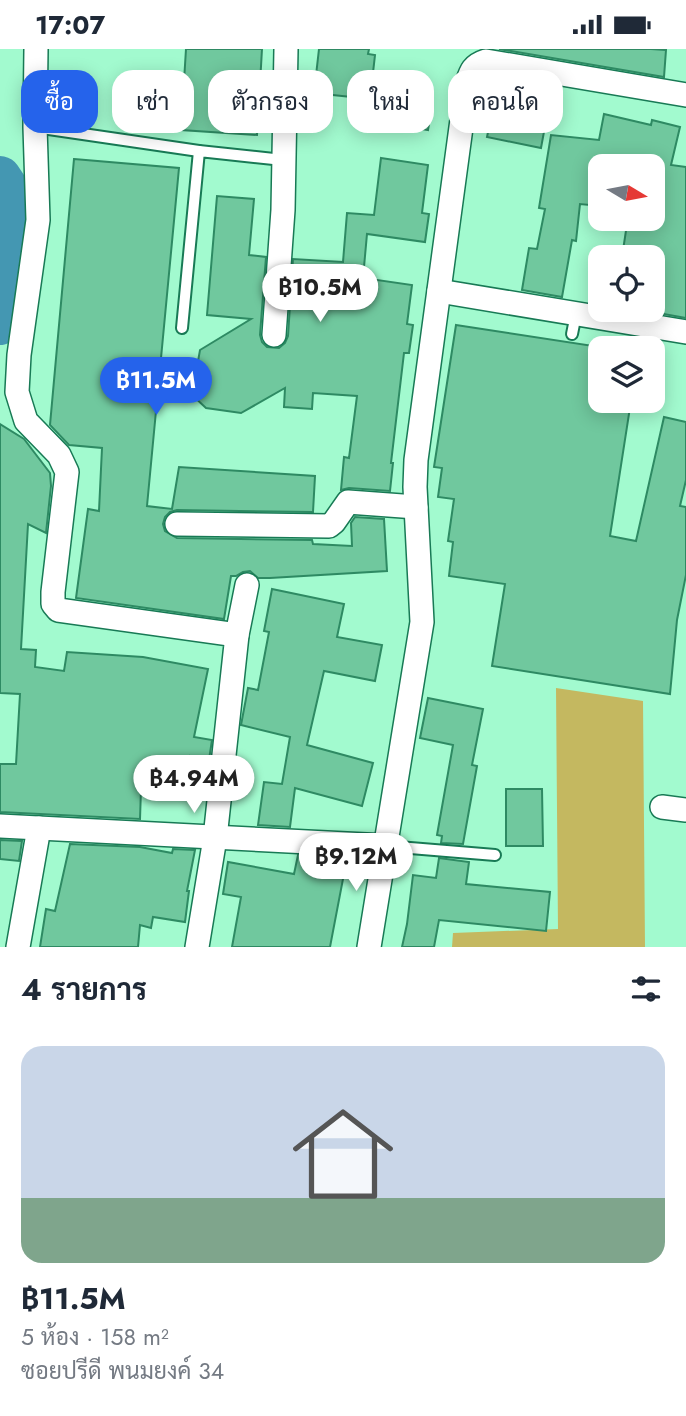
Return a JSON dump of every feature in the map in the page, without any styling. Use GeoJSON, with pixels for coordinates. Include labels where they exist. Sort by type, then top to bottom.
{"type":"FeatureCollection","features":[{"type":"Feature","properties":{"kind":"street"},"geometry":{"type":"LineString","coordinates":[[36,49],[36,70]]}},
{"type":"Feature","properties":{"kind":"street"},"geometry":{"type":"LineString","coordinates":[[274,335],[282,237],[283,160],[295,111],[286,49]]}},
{"type":"Feature","properties":{"kind":"street"},"geometry":{"type":"LineString","coordinates":[[369,947],[422,622],[416,460],[467,83],[471,70],[486,61],[686,95]]}},
{"type":"Feature","properties":{"kind":"street"},"geometry":{"type":"LineString","coordinates":[[35,133],[38,221],[19,355],[17,392],[26,421],[59,455],[67,472],[53,604],[58,610],[237,635]]}},
{"type":"Feature","properties":{"kind":"street"},"geometry":{"type":"LineString","coordinates":[[439,291],[574,324],[686,332]]}},
{"type":"Feature","properties":{"kind":"street"},"geometry":{"type":"LineString","coordinates":[[177,524],[329,526],[348,502],[416,507]]}},
{"type":"Feature","properties":{"kind":"street"},"geometry":{"type":"LineString","coordinates":[[197,947],[215,838],[237,635],[247,585]]}},
{"type":"Feature","properties":{"kind":"street"},"geometry":{"type":"LineString","coordinates":[[662,807],[686,810]]}},
{"type":"Feature","properties":{"kind":"street"},"geometry":{"type":"LineString","coordinates":[[0,826],[386,846]]}},
{"type":"Feature","properties":{"kind":"street"},"geometry":{"type":"LineString","coordinates":[[18,947],[39,828]]}},
{"type":"Feature","properties":{"kind":"lane"},"geometry":{"type":"LineString","coordinates":[[76,133],[283,160]]}},
{"type":"Feature","properties":{"kind":"lane"},"geometry":{"type":"LineString","coordinates":[[182,328],[199,151]]}},
{"type":"Feature","properties":{"kind":"lane"},"geometry":{"type":"LineString","coordinates":[[386,846],[495,855]]}},
{"type":"Feature","properties":{"kind":"shaded area"},"geometry":{"type":"Polygon","coordinates":[[[556,688],[643,701],[645,947],[452,947],[453,933],[558,929],[556,688]]]}},
{"type":"Feature","properties":{"kind":"building"},"geometry":{"type":"Polygon","coordinates":[[[186,49],[262,49],[261,70],[208,70],[208,132],[194,131],[194,70],[185,70],[186,49]]]}},
{"type":"Feature","properties":{"kind":"building"},"geometry":{"type":"Polygon","coordinates":[[[319,49],[369,49],[368,54],[375,55],[373,70],[347,70],[347,97],[333,95],[333,70],[317,70],[319,49]]]}},
{"type":"Feature","properties":{"kind":"building"},"geometry":{"type":"Polygon","coordinates":[[[499,49],[666,50],[664,77],[499,49]]]}},
{"type":"Feature","properties":{"kind":"building"},"geometry":{"type":"Polygon","coordinates":[[[604,114],[651,125],[652,120],[680,127],[671,165],[686,167],[686,318],[665,314],[665,245],[624,245],[626,231],[665,231],[665,154],[588,154],[588,205],[580,204],[576,241],[572,240],[562,297],[522,290],[529,248],[537,249],[545,209],[539,208],[551,135],[599,140],[604,114]]]}},
{"type":"Feature","properties":{"kind":"building"},"geometry":{"type":"Polygon","coordinates":[[[488,133],[544,133],[541,148],[487,137],[488,133]]]}},
{"type":"Feature","properties":{"kind":"building"},"geometry":{"type":"Polygon","coordinates":[[[381,158],[428,165],[422,213],[429,214],[425,242],[367,234],[363,278],[412,285],[407,324],[413,325],[409,353],[404,353],[390,491],[349,488],[341,490],[344,457],[349,458],[357,396],[313,393],[312,409],[284,407],[285,388],[241,413],[206,408],[192,395],[200,350],[251,319],[207,315],[217,196],[254,199],[249,255],[266,257],[260,335],[267,347],[279,348],[288,336],[293,259],[343,262],[347,213],[374,215],[381,158]]]}},
{"type":"Feature","properties":{"kind":"building"},"geometry":{"type":"Polygon","coordinates":[[[74,159],[179,168],[147,506],[172,509],[179,467],[315,476],[313,512],[177,510],[165,517],[165,531],[177,538],[312,540],[313,544],[352,546],[351,523],[355,517],[384,519],[387,571],[270,578],[258,578],[250,571],[243,572],[231,576],[224,619],[76,598],[88,509],[99,511],[102,448],[69,445],[50,425],[74,159]]]}},
{"type":"Feature","properties":{"kind":"building"},"geometry":{"type":"Polygon","coordinates":[[[456,325],[588,345],[588,413],[629,413],[610,536],[636,541],[664,417],[686,422],[686,480],[680,506],[686,507],[686,575],[677,620],[670,694],[492,666],[505,584],[449,576],[453,542],[448,541],[454,499],[438,497],[442,468],[434,467],[456,325]]]}},
{"type":"Feature","properties":{"kind":"building"},"geometry":{"type":"Polygon","coordinates":[[[0,424],[24,439],[50,473],[46,533],[28,524],[21,649],[36,650],[35,667],[64,671],[67,652],[143,657],[208,669],[194,737],[212,740],[209,760],[190,756],[183,797],[141,789],[140,819],[0,812],[0,764],[16,764],[20,694],[0,693],[0,424]]]}},
{"type":"Feature","properties":{"kind":"building"},"geometry":{"type":"Polygon","coordinates":[[[272,589],[344,604],[337,637],[382,645],[375,681],[324,671],[307,745],[373,763],[362,806],[295,788],[290,827],[258,825],[264,782],[282,784],[290,737],[241,725],[248,688],[258,690],[269,632],[264,631],[272,589]]]}},
{"type":"Feature","properties":{"kind":"building"},"geometry":{"type":"Polygon","coordinates":[[[428,698],[483,709],[472,765],[477,766],[463,844],[441,843],[442,836],[437,835],[453,745],[420,738],[428,698]]]}},
{"type":"Feature","properties":{"kind":"building"},"geometry":{"type":"Polygon","coordinates":[[[506,789],[542,789],[543,846],[506,846],[506,789]]]}},
{"type":"Feature","properties":{"kind":"building"},"geometry":{"type":"Polygon","coordinates":[[[0,840],[22,841],[19,861],[0,859],[0,840]]]}},
{"type":"Feature","properties":{"kind":"building"},"geometry":{"type":"Polygon","coordinates":[[[70,844],[140,847],[172,853],[173,849],[195,850],[187,891],[185,922],[153,917],[151,928],[140,925],[138,947],[40,947],[46,909],[55,911],[70,844]]]}},
{"type":"Feature","properties":{"kind":"building"},"geometry":{"type":"Polygon","coordinates":[[[298,855],[347,858],[330,947],[232,947],[241,897],[223,894],[228,862],[294,874],[298,855]]]}},
{"type":"Feature","properties":{"kind":"building"},"geometry":{"type":"Polygon","coordinates":[[[439,858],[469,862],[466,884],[550,892],[546,931],[439,920],[434,947],[402,947],[413,875],[436,878],[439,858]]]}},
{"type":"Feature","properties":{"kind":"waterway"},"geometry":{"type":"LineString","coordinates":[[0,177],[20,207],[0,324]]}}]}
